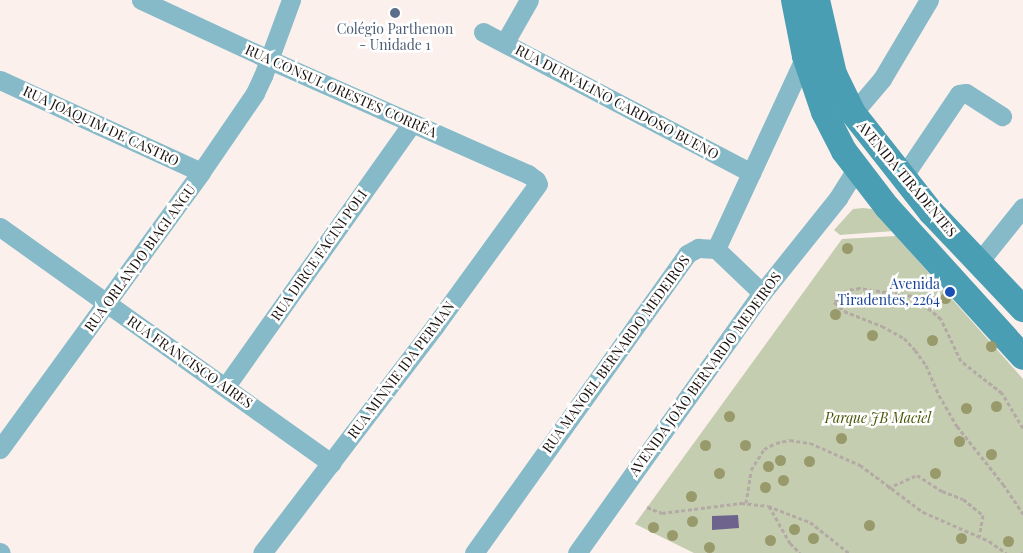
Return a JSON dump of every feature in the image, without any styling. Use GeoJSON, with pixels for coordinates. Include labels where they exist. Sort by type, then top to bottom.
{"type":"FeatureCollection","features":[{"type":"Feature","properties":{"kind":"main road","name":"AVENIDA TIRADENTES"},"geometry":{"type":"LineString","coordinates":[[794,0],[805,56],[824,112],[844,151],[862,176],[1023,357]]}},
{"type":"Feature","properties":{"kind":"main road","name":"AVENIDA TIRADENTES"},"geometry":{"type":"LineString","coordinates":[[824,7],[834,74],[853,113],[931,212],[1023,309]]}},
{"type":"Feature","properties":{"kind":"street","name":"RUA CONSUL ORESTES CORRÊA"},"geometry":{"type":"LineString","coordinates":[[141,0],[268,59],[528,174],[538,184]]}},
{"type":"Feature","properties":{"kind":"street","name":"RUA ORLANDO BIAGI ANGU"},"geometry":{"type":"LineString","coordinates":[[0,449],[202,172],[255,93],[291,0]]}},
{"type":"Feature","properties":{"kind":"street"},"geometry":{"type":"LineString","coordinates":[[505,42],[529,0]]}},
{"type":"Feature","properties":{"kind":"street"},"geometry":{"type":"LineString","coordinates":[[853,113],[882,79],[929,0]]}},
{"type":"Feature","properties":{"kind":"street","name":"RUA DURVALINO CARDOSO BUENO"},"geometry":{"type":"LineString","coordinates":[[483,32],[751,173]]}},
{"type":"Feature","properties":{"kind":"street"},"geometry":{"type":"LineString","coordinates":[[762,293],[716,249],[805,56]]}},
{"type":"Feature","properties":{"kind":"street","name":"RUA JOAQUIM DE CASTRO"},"geometry":{"type":"LineString","coordinates":[[0,80],[202,172]]}},
{"type":"Feature","properties":{"kind":"street"},"geometry":{"type":"LineString","coordinates":[[903,177],[959,94],[966,93],[1002,116]]}},
{"type":"Feature","properties":{"kind":"street","name":"RUA DIRCE FACINI POLI"},"geometry":{"type":"LineString","coordinates":[[226,386],[412,123]]}},
{"type":"Feature","properties":{"kind":"street","name":"AVENIDA JOÃO BERNARDO MEDEIROS"},"geometry":{"type":"LineString","coordinates":[[577,553],[762,293],[838,198],[862,176]]}},
{"type":"Feature","properties":{"kind":"street","name":"RUA MINNIE IDA PERMAN"},"geometry":{"type":"LineString","coordinates":[[262,553],[435,326],[538,184]]}},
{"type":"Feature","properties":{"kind":"street"},"geometry":{"type":"LineString","coordinates":[[980,262],[1023,206]]}},
{"type":"Feature","properties":{"kind":"street","name":"RUA FRANCISCO AIRES"},"geometry":{"type":"LineString","coordinates":[[0,227],[226,386],[331,463]]}},
{"type":"Feature","properties":{"kind":"street","name":"RUA MANOEL BERNARDO MEDEIROS"},"geometry":{"type":"LineString","coordinates":[[474,553],[476,546],[687,254],[698,248],[716,249]]}},
{"type":"Feature","properties":{"kind":"path"},"geometry":{"type":"LineString","coordinates":[[1023,428],[1002,393],[961,360],[942,319],[918,299],[912,296],[860,288],[848,290],[834,302],[844,311],[882,326],[904,338],[915,350],[926,365],[939,396],[957,426],[1003,484],[1023,514]]}},
{"type":"Feature","properties":{"kind":"path"},"geometry":{"type":"LineString","coordinates":[[746,503],[747,485],[756,461],[764,450],[776,442],[790,440],[810,443],[835,452],[860,465],[888,488],[929,515],[979,537],[1006,553]]}},
{"type":"Feature","properties":{"kind":"path"},"geometry":{"type":"LineString","coordinates":[[888,488],[917,475],[942,491],[963,499],[983,515],[979,537]]}},
{"type":"Feature","properties":{"kind":"path"},"geometry":{"type":"LineString","coordinates":[[648,507],[662,514],[746,503],[768,506],[810,522],[849,553]]}},
{"type":"Feature","properties":{"kind":"path"},"geometry":{"type":"LineString","coordinates":[[768,506],[790,544],[800,553]]}},
{"type":"Feature","properties":{"kind":"green space"},"geometry":{"type":"Polygon","coordinates":[[[853,209],[872,209],[894,231],[840,235],[834,230],[853,209]]]}},
{"type":"Feature","properties":{"kind":"green space","name":"Parque JB Maciel"},"geometry":{"type":"Polygon","coordinates":[[[896,236],[1023,379],[1023,553],[694,553],[635,524],[842,239],[896,236]]]}},
{"type":"Feature","properties":{"kind":"building"},"geometry":{"type":"Polygon","coordinates":[[[738,515],[739,528],[712,530],[712,516],[738,515]]]}},
{"type":"Feature","properties":{"kind":"place","name":"Colégio Parthenon - Unidade 1"},"geometry":{"type":"Point","coordinates":[395,13]}},
{"type":"Feature","properties":{"kind":"place","name":"Avenida Tiradentes, 2264"},"geometry":{"type":"Point","coordinates":[950,292]}}]}
